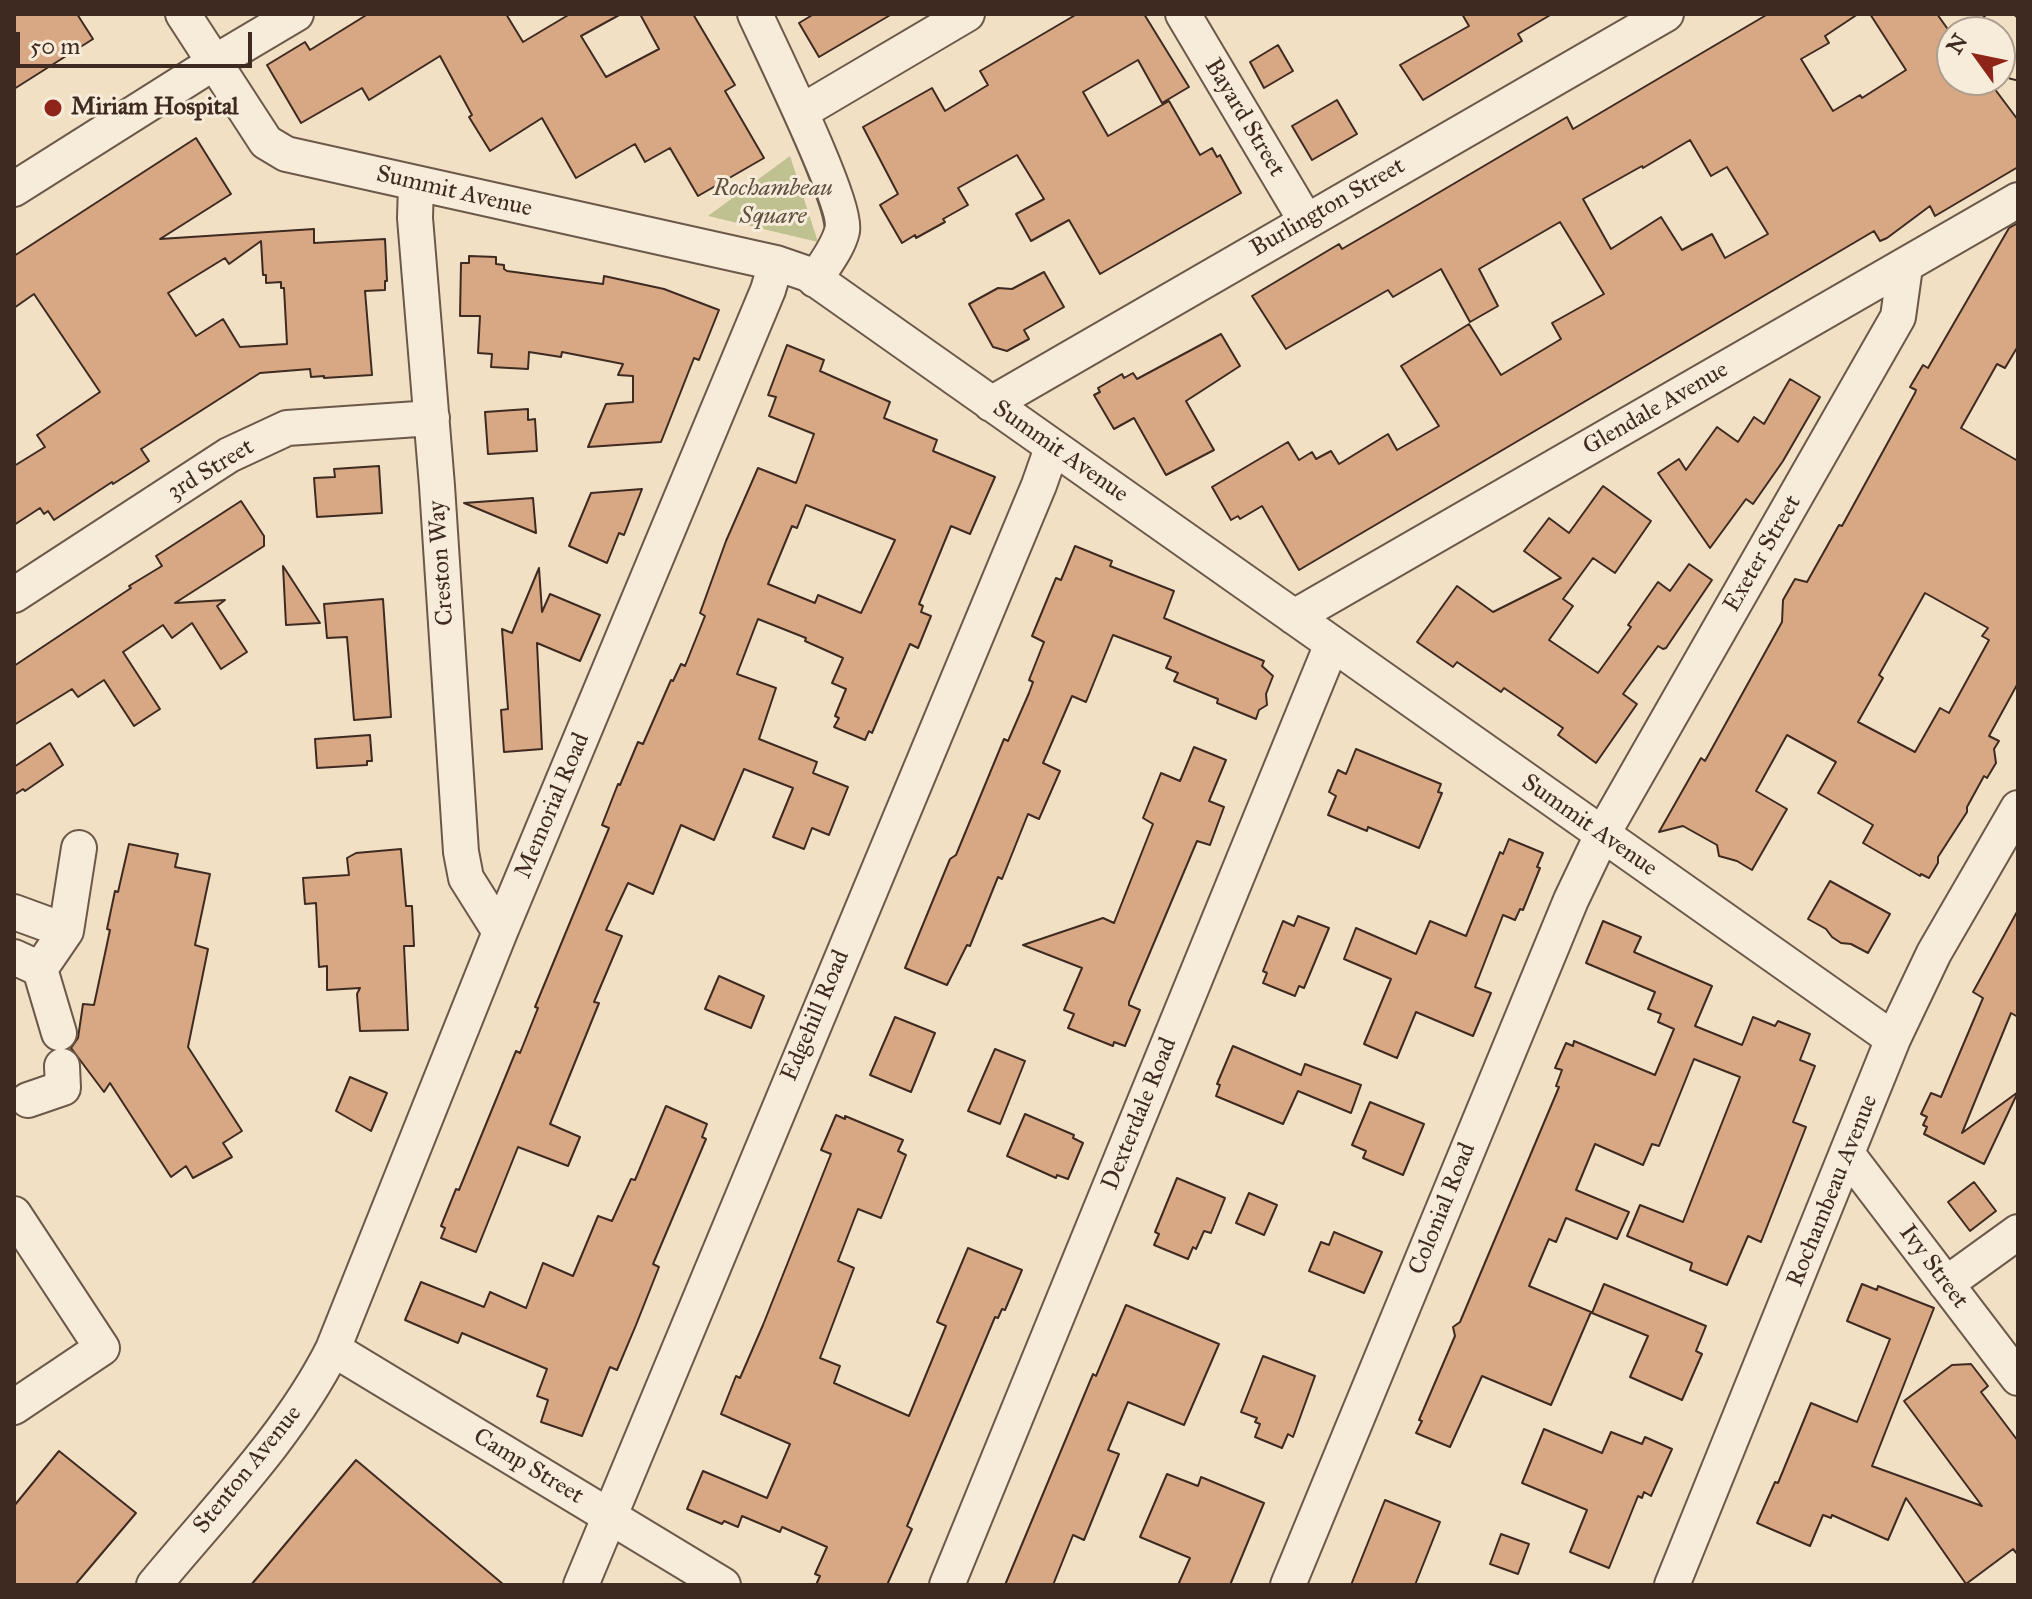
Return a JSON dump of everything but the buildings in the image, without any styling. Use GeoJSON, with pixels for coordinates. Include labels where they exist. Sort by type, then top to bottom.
{"type":"FeatureCollection","features":[{"type":"Feature","properties":{"kind":"street","name":"Summit Avenue"},"geometry":{"type":"LineString","coordinates":[[183,14],[266,142],[286,154],[776,263],[808,274],[1893,1039]]}},
{"type":"Feature","properties":{"kind":"street"},"geometry":{"type":"LineString","coordinates":[[14,189],[296,14]]}},
{"type":"Feature","properties":{"kind":"street"},"geometry":{"type":"LineString","coordinates":[[755,14],[801,112],[840,209],[843,230],[815,280]]}},
{"type":"Feature","properties":{"kind":"street"},"geometry":{"type":"LineString","coordinates":[[801,112],[967,14]]}},
{"type":"Feature","properties":{"kind":"street","name":"Bayard Street"},"geometry":{"type":"LineString","coordinates":[[1183,14],[1306,221]]}},
{"type":"Feature","properties":{"kind":"street","name":"Burlington Street"},"geometry":{"type":"LineString","coordinates":[[991,404],[1666,14]]}},
{"type":"Feature","properties":{"kind":"street","name":"Creston Way"},"geometry":{"type":"LineString","coordinates":[[416,184],[415,218],[432,418],[461,852],[466,878],[500,932]]}},
{"type":"Feature","properties":{"kind":"street","name":"Glendale Avenue"},"geometry":{"type":"LineString","coordinates":[[1294,617],[2018,200]]}},
{"type":"Feature","properties":{"kind":"street","name":"Memorial Road"},"geometry":{"type":"LineString","coordinates":[[333,1349],[500,932],[762,305],[776,263]]}},
{"type":"Feature","properties":{"kind":"street","name":"Exeter Street"},"geometry":{"type":"LineString","coordinates":[[1602,835],[1898,317],[1905,267]]}},
{"type":"Feature","properties":{"kind":"street","name":"3rd Street"},"geometry":{"type":"LineString","coordinates":[[14,595],[229,455],[287,428],[432,418]]}},
{"type":"Feature","properties":{"kind":"street","name":"Edgehill Road"},"geometry":{"type":"LineString","coordinates":[[581,1585],[1052,448]]}},
{"type":"Feature","properties":{"kind":"street","name":"Dexterdale Road"},"geometry":{"type":"LineString","coordinates":[[947,1585],[1332,644]]}},
{"type":"Feature","properties":{"kind":"street","name":"Rochambeau Avenue"},"geometry":{"type":"LineString","coordinates":[[1672,1585],[1893,1039],[1934,953],[2018,808]]}},
{"type":"Feature","properties":{"kind":"street","name":"Colonial Road"},"geometry":{"type":"LineString","coordinates":[[1288,1585],[1571,900],[1602,835]]}},
{"type":"Feature","properties":{"kind":"street"},"geometry":{"type":"LineString","coordinates":[[28,1100],[63,1088],[61,1050],[27,963],[66,931],[79,848]]}},
{"type":"Feature","properties":{"kind":"street"},"geometry":{"type":"LineString","coordinates":[[14,912],[66,931]]}},
{"type":"Feature","properties":{"kind":"street","name":"Ivy Street"},"geometry":{"type":"LineString","coordinates":[[1848,1155],[2018,1378]]}},
{"type":"Feature","properties":{"kind":"street"},"geometry":{"type":"LineString","coordinates":[[14,1214],[102,1348],[14,1407]]}},
{"type":"Feature","properties":{"kind":"street"},"geometry":{"type":"LineString","coordinates":[[1946,1284],[2018,1232]]}},
{"type":"Feature","properties":{"kind":"street","name":"Camp Street"},"geometry":{"type":"LineString","coordinates":[[333,1349],[723,1585]]}},
{"type":"Feature","properties":{"kind":"street","name":"Stenton Avenue"},"geometry":{"type":"LineString","coordinates":[[154,1585],[293,1417],[315,1386],[333,1349]]}},
{"type":"Feature","properties":{"kind":"green space","name":"Rochambeau Square"},"geometry":{"type":"Polygon","coordinates":[[[790,156],[818,242],[708,216],[790,156]]]}},
{"type":"Feature","properties":{"kind":"place","name":"Miriam Hospital"},"geometry":{"type":"Point","coordinates":[53,108]}}]}
